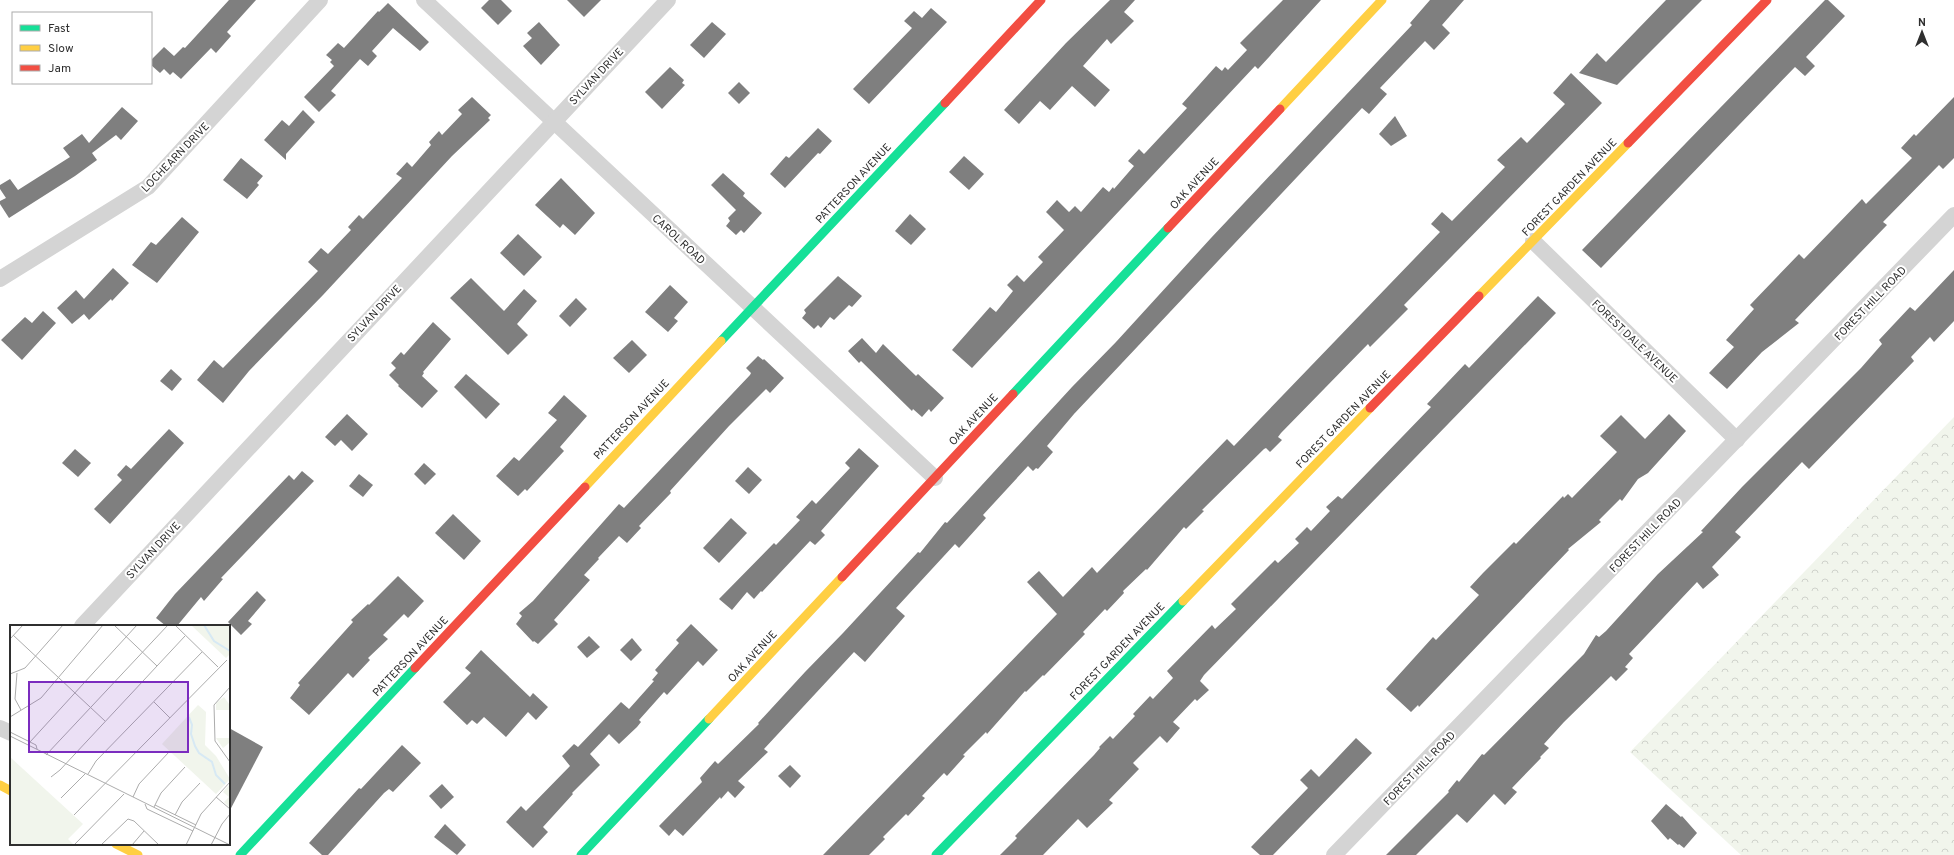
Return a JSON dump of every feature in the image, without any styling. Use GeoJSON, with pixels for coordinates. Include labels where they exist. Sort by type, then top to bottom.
{"type":"FeatureCollection","features":[{"type":"Feature","properties":{"kind":"street","name":"LOCHEARN DRIVE"},"geometry":{"type":"LineString","coordinates":[[0,279],[148,187],[320,0]]}},
{"type":"Feature","properties":{"kind":"street","name":"CAROL ROAD"},"geometry":{"type":"LineString","coordinates":[[424,0],[935,478]]}},
{"type":"Feature","properties":{"kind":"street","name":"SYLVAN DRIVE"},"geometry":{"type":"LineString","coordinates":[[83,625],[668,0]]}},
{"type":"Feature","properties":{"kind":"street","name":"PATTERSON AVENUE"},"geometry":{"type":"LineString","coordinates":[[240,855],[1041,0]]}},
{"type":"Feature","properties":{"kind":"street","name":"OAK AVENUE"},"geometry":{"type":"LineString","coordinates":[[581,855],[1382,0]]}},
{"type":"Feature","properties":{"kind":"street","name":"FOREST GARDEN AVENUE"},"geometry":{"type":"LineString","coordinates":[[936,855],[1768,0]]}},
{"type":"Feature","properties":{"kind":"street","name":"FOREST HILL ROAD"},"geometry":{"type":"LineString","coordinates":[[1334,855],[1954,215]]}},
{"type":"Feature","properties":{"kind":"street","name":"FOREST DALE AVENUE"},"geometry":{"type":"LineString","coordinates":[[1533,241],[1737,440]]}},
{"type":"Feature","properties":{"kind":"street"},"geometry":{"type":"LineString","coordinates":[[0,785],[10,790]]}},
{"type":"Feature","properties":{"kind":"street"},"geometry":{"type":"LineString","coordinates":[[118,845],[138,855]]}},
{"type":"Feature","properties":{"kind":"green space"},"geometry":{"type":"Polygon","coordinates":[[[1954,417],[1954,855],[1741,855],[1630,752],[1954,417]]]}},
{"type":"Feature","properties":{"kind":"building"},"geometry":{"type":"Polygon","coordinates":[[[229,0],[256,0],[227,32],[231,36],[216,53],[211,48],[181,79],[173,72],[170,75],[164,69],[160,73],[152,66],[152,59],[164,47],[174,56],[183,47],[185,48],[229,0]]]}},
{"type":"Feature","properties":{"kind":"building"},"geometry":{"type":"Polygon","coordinates":[[[489,0],[501,0],[512,11],[498,25],[481,8],[489,0]]]}},
{"type":"Feature","properties":{"kind":"building"},"geometry":{"type":"Polygon","coordinates":[[[567,0],[601,0],[584,17],[567,0]]]}},
{"type":"Feature","properties":{"kind":"building"},"geometry":{"type":"Polygon","coordinates":[[[1110,0],[1135,0],[1124,12],[1134,21],[1111,44],[1107,39],[1083,66],[1110,90],[1095,107],[1072,86],[1050,110],[1040,101],[1019,124],[1004,110],[1066,43],[1110,0]]]}},
{"type":"Feature","properties":{"kind":"building"},"geometry":{"type":"Polygon","coordinates":[[[1283,0],[1321,0],[1258,69],[1255,66],[972,368],[952,350],[990,307],[996,312],[1013,291],[1007,285],[1017,275],[1024,282],[1043,262],[1038,257],[1064,230],[1046,212],[1057,200],[1069,212],[1075,206],[1081,212],[1103,187],[1109,192],[1113,187],[1114,189],[1134,166],[1128,161],[1139,149],[1144,154],[1187,108],[1182,104],[1216,66],[1222,71],[1225,67],[1228,70],[1247,50],[1240,43],[1283,0]]]}},
{"type":"Feature","properties":{"kind":"building"},"geometry":{"type":"Polygon","coordinates":[[[1430,0],[1464,0],[1442,25],[1450,33],[1434,50],[1425,41],[1380,88],[1387,94],[1369,114],[1362,108],[1074,414],[1047,446],[1053,452],[1038,469],[1036,468],[1033,471],[1028,466],[983,515],[986,518],[959,548],[955,544],[896,608],[905,616],[865,662],[854,652],[764,749],[768,752],[738,781],[745,787],[735,798],[728,791],[721,799],[720,797],[683,836],[675,829],[669,836],[659,826],[702,782],[700,778],[715,761],[718,764],[759,724],[758,723],[805,672],[918,552],[920,553],[945,522],[947,523],[1211,238],[1412,25],[1410,23],[1430,0]]]}},
{"type":"Feature","properties":{"kind":"building"},"geometry":{"type":"Polygon","coordinates":[[[1666,0],[1702,0],[1617,85],[1579,73],[1597,53],[1606,62],[1666,0]]]}},
{"type":"Feature","properties":{"kind":"building"},"geometry":{"type":"Polygon","coordinates":[[[1825,0],[1828,0],[1845,16],[1806,57],[1815,66],[1805,76],[1795,67],[1601,268],[1582,250],[1825,0]]]}},
{"type":"Feature","properties":{"kind":"building"},"geometry":{"type":"Polygon","coordinates":[[[388,3],[429,42],[420,51],[393,28],[372,51],[377,56],[368,66],[360,59],[331,91],[336,95],[319,112],[304,97],[334,66],[330,62],[332,60],[326,55],[338,43],[344,48],[378,11],[379,12],[388,3]]]}},
{"type":"Feature","properties":{"kind":"building"},"geometry":{"type":"Polygon","coordinates":[[[931,8],[947,22],[869,104],[853,89],[912,28],[904,21],[914,11],[922,18],[931,8]]]}},
{"type":"Feature","properties":{"kind":"building"},"geometry":{"type":"Polygon","coordinates":[[[539,22],[560,45],[541,65],[523,46],[532,38],[527,33],[539,22]]]}},
{"type":"Feature","properties":{"kind":"building"},"geometry":{"type":"Polygon","coordinates":[[[712,22],[726,34],[704,58],[690,45],[712,22]]]}},
{"type":"Feature","properties":{"kind":"building"},"geometry":{"type":"Polygon","coordinates":[[[670,67],[684,80],[682,83],[685,85],[662,109],[645,92],[670,67]]]}},
{"type":"Feature","properties":{"kind":"building"},"geometry":{"type":"Polygon","coordinates":[[[1571,73],[1602,103],[1404,305],[1408,309],[1370,347],[1368,344],[1281,433],[1278,437],[1282,440],[1270,452],[1266,448],[1264,449],[1202,510],[1204,511],[1186,529],[1184,527],[1147,570],[1146,569],[1123,591],[1124,593],[1107,611],[1105,609],[1083,632],[1085,634],[1044,676],[1043,675],[1026,692],[1025,691],[987,734],[986,732],[963,755],[965,756],[947,776],[944,773],[922,796],[925,798],[908,816],[906,814],[883,837],[885,839],[869,855],[823,855],[1057,614],[1027,582],[1039,571],[1063,597],[1092,567],[1097,573],[1227,439],[1234,446],[1440,232],[1431,224],[1442,212],[1452,221],[1505,167],[1497,160],[1521,137],[1527,143],[1565,104],[1553,93],[1571,73]]]}},
{"type":"Feature","properties":{"kind":"building"},"geometry":{"type":"Polygon","coordinates":[[[739,82],[750,93],[739,104],[728,93],[739,82]]]}},
{"type":"Feature","properties":{"kind":"building"},"geometry":{"type":"Polygon","coordinates":[[[472,97],[491,115],[488,118],[490,120],[452,156],[323,295],[249,371],[223,403],[197,380],[214,360],[223,368],[318,271],[308,262],[321,248],[328,254],[351,230],[348,227],[359,215],[363,219],[402,178],[396,174],[407,162],[412,167],[431,145],[429,142],[439,131],[442,135],[462,114],[458,110],[472,97]]]}},
{"type":"Feature","properties":{"kind":"building"},"geometry":{"type":"Polygon","coordinates":[[[1954,97],[1954,158],[1943,169],[1939,165],[1883,222],[1887,225],[1795,320],[1799,323],[1762,352],[1727,389],[1709,373],[1734,347],[1726,340],[1754,309],[1750,305],[1799,254],[1804,259],[1862,199],[1866,204],[1912,158],[1901,148],[1914,134],[1916,136],[1954,97]]]}},
{"type":"Feature","properties":{"kind":"building"},"geometry":{"type":"Polygon","coordinates":[[[122,107],[138,121],[121,140],[116,135],[92,153],[97,160],[75,176],[9,218],[0,204],[0,201],[6,198],[0,189],[0,185],[10,179],[18,190],[70,157],[63,148],[82,134],[89,143],[122,107]]]}},
{"type":"Feature","properties":{"kind":"building"},"geometry":{"type":"Polygon","coordinates":[[[303,110],[315,122],[286,154],[286,160],[264,140],[282,120],[289,126],[303,110]]]}},
{"type":"Feature","properties":{"kind":"building"},"geometry":{"type":"Polygon","coordinates":[[[1395,116],[1407,136],[1391,146],[1379,134],[1395,116]]]}},
{"type":"Feature","properties":{"kind":"building"},"geometry":{"type":"Polygon","coordinates":[[[818,128],[832,141],[820,154],[818,153],[785,188],[770,174],[786,156],[789,158],[818,128]]]}},
{"type":"Feature","properties":{"kind":"building"},"geometry":{"type":"Polygon","coordinates":[[[964,156],[984,174],[969,190],[949,172],[964,156]]]}},
{"type":"Feature","properties":{"kind":"building"},"geometry":{"type":"Polygon","coordinates":[[[241,158],[263,176],[257,183],[259,185],[247,199],[223,180],[241,158]]]}},
{"type":"Feature","properties":{"kind":"building"},"geometry":{"type":"Polygon","coordinates":[[[723,173],[745,193],[743,196],[762,213],[744,233],[741,230],[736,235],[726,226],[730,221],[728,218],[736,210],[711,185],[723,173]]]}},
{"type":"Feature","properties":{"kind":"building"},"geometry":{"type":"Polygon","coordinates":[[[561,178],[595,213],[575,235],[563,224],[560,228],[535,205],[561,178]]]}},
{"type":"Feature","properties":{"kind":"building"},"geometry":{"type":"Polygon","coordinates":[[[910,214],[926,229],[911,245],[895,231],[910,214]]]}},
{"type":"Feature","properties":{"kind":"building"},"geometry":{"type":"Polygon","coordinates":[[[182,217],[199,232],[157,283],[132,265],[151,242],[156,245],[182,217]]]}},
{"type":"Feature","properties":{"kind":"building"},"geometry":{"type":"Polygon","coordinates":[[[518,234],[542,257],[524,276],[500,253],[518,234]]]}},
{"type":"Feature","properties":{"kind":"building"},"geometry":{"type":"Polygon","coordinates":[[[113,268],[129,283],[112,301],[111,299],[89,320],[84,314],[72,324],[57,308],[76,290],[84,299],[113,268]]]}},
{"type":"Feature","properties":{"kind":"building"},"geometry":{"type":"Polygon","coordinates":[[[1954,270],[1954,321],[1934,342],[1930,337],[1911,357],[1914,361],[1809,469],[1802,462],[1735,532],[1741,537],[1712,567],[1719,575],[1703,589],[1697,582],[1629,654],[1633,658],[1625,667],[1628,669],[1616,681],[1611,676],[1564,722],[1544,744],[1549,748],[1512,788],[1517,792],[1505,805],[1494,794],[1467,823],[1457,814],[1416,855],[1386,855],[1449,792],[1448,791],[1457,780],[1459,782],[1482,754],[1484,755],[1584,654],[1596,635],[1599,637],[1606,631],[1658,574],[1703,532],[1701,531],[1742,487],[1861,368],[1882,344],[1879,340],[1910,307],[1915,311],[1954,270]]]}},
{"type":"Feature","properties":{"kind":"building"},"geometry":{"type":"Polygon","coordinates":[[[838,276],[862,296],[852,307],[849,305],[834,320],[830,317],[821,328],[818,325],[814,329],[802,318],[806,313],[804,310],[838,276]]]}},
{"type":"Feature","properties":{"kind":"building"},"geometry":{"type":"Polygon","coordinates":[[[471,278],[504,311],[524,289],[537,301],[517,324],[528,335],[508,355],[450,298],[471,278]]]}},
{"type":"Feature","properties":{"kind":"building"},"geometry":{"type":"Polygon","coordinates":[[[670,285],[688,302],[674,318],[678,321],[668,332],[645,312],[670,285]]]}},
{"type":"Feature","properties":{"kind":"building"},"geometry":{"type":"Polygon","coordinates":[[[1538,296],[1556,313],[1204,675],[1200,681],[1209,690],[1197,701],[1195,699],[1173,722],[1180,728],[1167,743],[1160,736],[1133,763],[1139,769],[1109,800],[1113,803],[1087,828],[1078,819],[1043,855],[1000,855],[1017,838],[1015,836],[1094,755],[1100,748],[1099,747],[1110,736],[1113,739],[1135,716],[1133,714],[1150,696],[1153,699],[1173,678],[1167,671],[1212,625],[1215,629],[1236,609],[1231,604],[1275,560],[1278,563],[1299,543],[1295,539],[1307,527],[1311,531],[1330,511],[1326,507],[1338,496],[1342,499],[1431,407],[1427,404],[1465,364],[1469,368],[1538,296]]]}},
{"type":"Feature","properties":{"kind":"building"},"geometry":{"type":"Polygon","coordinates":[[[576,298],[587,309],[570,327],[559,316],[576,298]]]}},
{"type":"Feature","properties":{"kind":"building"},"geometry":{"type":"Polygon","coordinates":[[[43,311],[56,323],[22,360],[1,340],[25,317],[32,323],[43,311]]]}},
{"type":"Feature","properties":{"kind":"building"},"geometry":{"type":"Polygon","coordinates":[[[433,322],[451,339],[423,372],[424,373],[422,376],[438,391],[422,408],[398,386],[399,385],[389,375],[396,368],[391,363],[401,352],[404,355],[433,322]]]}},
{"type":"Feature","properties":{"kind":"building"},"geometry":{"type":"Polygon","coordinates":[[[862,338],[876,353],[883,344],[916,376],[918,374],[944,398],[931,412],[929,409],[922,417],[913,409],[912,411],[861,361],[859,363],[848,351],[862,338]]]}},
{"type":"Feature","properties":{"kind":"building"},"geometry":{"type":"Polygon","coordinates":[[[632,340],[647,355],[629,373],[613,358],[632,340]]]}},
{"type":"Feature","properties":{"kind":"building"},"geometry":{"type":"Polygon","coordinates":[[[758,356],[763,360],[764,359],[784,378],[770,393],[766,389],[729,426],[670,491],[671,493],[639,526],[641,528],[627,543],[619,536],[598,558],[599,559],[584,575],[590,580],[554,620],[558,624],[538,644],[534,641],[533,642],[516,624],[522,616],[519,613],[533,601],[619,504],[624,508],[750,375],[751,373],[746,368],[758,356]]]}},
{"type":"Feature","properties":{"kind":"building"},"geometry":{"type":"Polygon","coordinates":[[[171,369],[182,379],[172,391],[160,381],[171,369]]]}},
{"type":"Feature","properties":{"kind":"building"},"geometry":{"type":"Polygon","coordinates":[[[466,374],[500,404],[486,419],[454,387],[466,374]]]}},
{"type":"Feature","properties":{"kind":"building"},"geometry":{"type":"Polygon","coordinates":[[[564,395],[587,416],[560,447],[564,451],[527,491],[525,489],[518,496],[496,476],[514,457],[519,461],[557,420],[548,413],[564,395]]]}},
{"type":"Feature","properties":{"kind":"building"},"geometry":{"type":"Polygon","coordinates":[[[347,414],[368,434],[352,451],[341,440],[335,446],[325,437],[347,414]]]}},
{"type":"Feature","properties":{"kind":"building"},"geometry":{"type":"Polygon","coordinates":[[[1669,414],[1686,431],[1648,473],[1638,479],[1622,501],[1620,499],[1599,520],[1601,522],[1568,549],[1569,550],[1419,707],[1418,705],[1411,712],[1386,689],[1433,637],[1436,640],[1479,595],[1470,587],[1483,573],[1514,542],[1516,544],[1563,496],[1564,498],[1568,494],[1572,498],[1617,452],[1600,436],[1621,415],[1645,439],[1669,414]]]}},
{"type":"Feature","properties":{"kind":"building"},"geometry":{"type":"Polygon","coordinates":[[[169,429],[184,443],[110,524],[94,509],[122,480],[117,475],[126,465],[131,469],[169,429]]]}},
{"type":"Feature","properties":{"kind":"building"},"geometry":{"type":"Polygon","coordinates":[[[859,448],[879,466],[821,531],[825,535],[815,545],[810,541],[754,599],[747,592],[732,610],[719,599],[774,543],[776,545],[800,520],[796,517],[812,500],[816,504],[850,468],[845,463],[859,448]]]}},
{"type":"Feature","properties":{"kind":"building"},"geometry":{"type":"Polygon","coordinates":[[[75,449],[91,463],[78,477],[62,463],[75,449]]]}},
{"type":"Feature","properties":{"kind":"building"},"geometry":{"type":"Polygon","coordinates":[[[424,463],[436,474],[425,485],[414,474],[424,463]]]}},
{"type":"Feature","properties":{"kind":"building"},"geometry":{"type":"Polygon","coordinates":[[[748,467],[762,480],[749,494],[735,481],[748,467]]]}},
{"type":"Feature","properties":{"kind":"building"},"geometry":{"type":"Polygon","coordinates":[[[302,471],[314,481],[221,578],[223,579],[204,601],[201,597],[178,625],[165,625],[156,618],[175,594],[289,475],[294,480],[302,471]]]}},
{"type":"Feature","properties":{"kind":"building"},"geometry":{"type":"Polygon","coordinates":[[[359,474],[373,485],[363,497],[349,486],[359,474]]]}},
{"type":"Feature","properties":{"kind":"building"},"geometry":{"type":"Polygon","coordinates":[[[453,514],[481,541],[464,560],[435,533],[453,514]]]}},
{"type":"Feature","properties":{"kind":"building"},"geometry":{"type":"Polygon","coordinates":[[[731,518],[747,533],[719,563],[703,548],[731,518]]]}},
{"type":"Feature","properties":{"kind":"building"},"geometry":{"type":"Polygon","coordinates":[[[398,576],[424,601],[408,618],[404,614],[383,635],[388,639],[368,658],[370,660],[353,678],[348,673],[309,715],[290,698],[300,685],[298,683],[353,622],[351,620],[368,604],[369,605],[398,576]]]}},
{"type":"Feature","properties":{"kind":"building"},"geometry":{"type":"Polygon","coordinates":[[[257,591],[266,600],[248,621],[252,624],[241,635],[228,622],[257,591]]]}},
{"type":"Feature","properties":{"kind":"building"},"geometry":{"type":"Polygon","coordinates":[[[691,624],[718,650],[703,666],[698,661],[667,695],[664,692],[639,720],[641,722],[637,727],[619,744],[609,734],[590,754],[600,765],[572,793],[573,794],[543,827],[548,832],[533,848],[506,822],[521,806],[526,811],[570,766],[562,756],[574,744],[578,747],[621,702],[629,709],[654,681],[652,680],[658,673],[655,670],[679,643],[676,640],[691,624]]]}},
{"type":"Feature","properties":{"kind":"building"},"geometry":{"type":"Polygon","coordinates":[[[589,636],[600,647],[587,658],[577,647],[589,636]]]}},
{"type":"Feature","properties":{"kind":"building"},"geometry":{"type":"Polygon","coordinates":[[[632,638],[642,650],[631,661],[620,650],[632,638]]]}},
{"type":"Feature","properties":{"kind":"building"},"geometry":{"type":"Polygon","coordinates":[[[481,650],[530,697],[533,693],[548,707],[536,720],[528,712],[506,737],[484,717],[477,724],[472,720],[467,725],[443,702],[471,673],[465,668],[481,650]]]}},
{"type":"Feature","properties":{"kind":"building"},"geometry":{"type":"Polygon","coordinates":[[[230,729],[263,747],[230,810],[230,729]]]}},
{"type":"Feature","properties":{"kind":"building"},"geometry":{"type":"Polygon","coordinates":[[[1356,738],[1372,753],[1273,855],[1260,855],[1251,847],[1308,788],[1300,780],[1311,769],[1319,777],[1356,738]]]}},
{"type":"Feature","properties":{"kind":"building"},"geometry":{"type":"Polygon","coordinates":[[[402,745],[421,763],[393,792],[389,789],[384,793],[328,855],[322,855],[309,843],[359,788],[361,789],[402,745]]]}},
{"type":"Feature","properties":{"kind":"building"},"geometry":{"type":"Polygon","coordinates":[[[790,765],[801,776],[790,788],[778,776],[790,765]]]}},
{"type":"Feature","properties":{"kind":"building"},"geometry":{"type":"Polygon","coordinates":[[[442,784],[454,797],[441,809],[429,796],[442,784]]]}},
{"type":"Feature","properties":{"kind":"building"},"geometry":{"type":"Polygon","coordinates":[[[1666,804],[1681,817],[1682,816],[1697,833],[1684,848],[1670,838],[1668,840],[1651,821],[1666,804]]]}},
{"type":"Feature","properties":{"kind":"building"},"geometry":{"type":"Polygon","coordinates":[[[445,824],[466,845],[457,855],[434,837],[445,824]]]}},
{"type":"Feature","properties":{"kind":"traffic: fast"},"geometry":{"type":"LineString","coordinates":[[721,341],[945,103]]}},
{"type":"Feature","properties":{"kind":"traffic: fast"},"geometry":{"type":"LineString","coordinates":[[1013,394],[1168,228]]}},
{"type":"Feature","properties":{"kind":"traffic: fast"},"geometry":{"type":"LineString","coordinates":[[936,855],[1183,601]]}},
{"type":"Feature","properties":{"kind":"traffic: fast"},"geometry":{"type":"LineString","coordinates":[[240,855],[415,668]]}},
{"type":"Feature","properties":{"kind":"traffic: fast"},"geometry":{"type":"LineString","coordinates":[[581,855],[709,719]]}},
{"type":"Feature","properties":{"kind":"traffic: slow"},"geometry":{"type":"LineString","coordinates":[[1280,109],[1382,0]]}},
{"type":"Feature","properties":{"kind":"traffic: slow"},"geometry":{"type":"LineString","coordinates":[[1479,296],[1628,143]]}},
{"type":"Feature","properties":{"kind":"traffic: slow"},"geometry":{"type":"LineString","coordinates":[[585,487],[721,341]]}},
{"type":"Feature","properties":{"kind":"traffic: slow"},"geometry":{"type":"LineString","coordinates":[[1183,601],[1370,408]]}},
{"type":"Feature","properties":{"kind":"traffic: slow"},"geometry":{"type":"LineString","coordinates":[[709,719],[842,577]]}},
{"type":"Feature","properties":{"kind":"traffic: slow"},"geometry":{"type":"LineString","coordinates":[[0,785],[10,790]]}},
{"type":"Feature","properties":{"kind":"traffic: slow"},"geometry":{"type":"LineString","coordinates":[[118,845],[138,855]]}},
{"type":"Feature","properties":{"kind":"traffic: jam"},"geometry":{"type":"LineString","coordinates":[[945,103],[1041,0]]}},
{"type":"Feature","properties":{"kind":"traffic: jam"},"geometry":{"type":"LineString","coordinates":[[1628,143],[1767,0]]}},
{"type":"Feature","properties":{"kind":"traffic: jam"},"geometry":{"type":"LineString","coordinates":[[1168,228],[1280,109]]}},
{"type":"Feature","properties":{"kind":"traffic: jam"},"geometry":{"type":"LineString","coordinates":[[1370,408],[1479,296]]}},
{"type":"Feature","properties":{"kind":"traffic: jam"},"geometry":{"type":"LineString","coordinates":[[842,577],[1013,394]]}},
{"type":"Feature","properties":{"kind":"traffic: jam"},"geometry":{"type":"LineString","coordinates":[[415,668],[585,487]]}}]}
